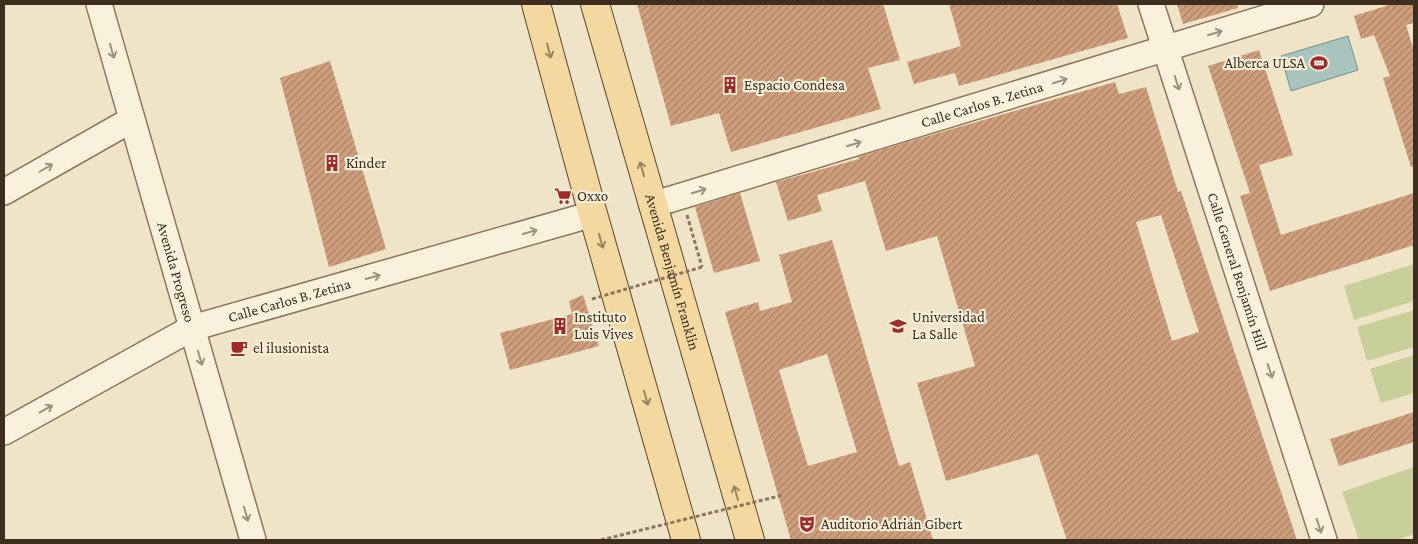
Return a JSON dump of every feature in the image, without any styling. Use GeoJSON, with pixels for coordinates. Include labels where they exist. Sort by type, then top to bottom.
{"type":"FeatureCollection","features":[{"type":"Feature","properties":{"kind":"main road"},"geometry":{"type":"LineString","coordinates":[[536,4],[593,214],[686,540]]}},
{"type":"Feature","properties":{"kind":"main road","name":"Avenida Benjamín Franklin"},"geometry":{"type":"LineString","coordinates":[[595,4],[750,540]]}},
{"type":"Feature","properties":{"kind":"street","name":"Avenida Progreso"},"geometry":{"type":"LineString","coordinates":[[99,4],[253,540]]}},
{"type":"Feature","properties":{"kind":"street","name":"Calle General Benjamín Hill"},"geometry":{"type":"LineString","coordinates":[[1151,4],[1324,540]]}},
{"type":"Feature","properties":{"kind":"street","name":"Calle Carlos B. Zetina"},"geometry":{"type":"LineString","coordinates":[[652,206],[1310,4]]}},
{"type":"Feature","properties":{"kind":"street"},"geometry":{"type":"LineString","coordinates":[[4,192],[131,120]]}},
{"type":"Feature","properties":{"kind":"street","name":"Calle Carlos B. Zetina"},"geometry":{"type":"LineString","coordinates":[[4,432],[192,328],[593,214]]}},
{"type":"Feature","properties":{"kind":"path"},"geometry":{"type":"LineString","coordinates":[[592,299],[702,268],[681,197]]}},
{"type":"Feature","properties":{"kind":"path"},"geometry":{"type":"LineString","coordinates":[[601,540],[783,495]]}},
{"type":"Feature","properties":{"kind":"green space"},"geometry":{"type":"Polygon","coordinates":[[[1414,264],[1414,301],[1354,320],[1344,286],[1414,264]]]}},
{"type":"Feature","properties":{"kind":"green space"},"geometry":{"type":"Polygon","coordinates":[[[1414,310],[1414,347],[1367,361],[1357,327],[1414,310]]]}},
{"type":"Feature","properties":{"kind":"green space"},"geometry":{"type":"Polygon","coordinates":[[[1414,355],[1414,393],[1381,403],[1370,369],[1414,355]]]}},
{"type":"Feature","properties":{"kind":"green space"},"geometry":{"type":"Polygon","coordinates":[[[1414,467],[1414,534],[1397,540],[1359,540],[1342,492],[1414,467]]]}},
{"type":"Feature","properties":{"kind":"water","name":"Alberca ULSA"},"geometry":{"type":"Polygon","coordinates":[[[1348,36],[1358,70],[1291,91],[1281,56],[1348,36]]]}},
{"type":"Feature","properties":{"kind":"building","name":"Espacio Condesa"},"geometry":{"type":"Polygon","coordinates":[[[637,4],[883,4],[900,60],[868,68],[881,109],[731,152],[719,113],[671,126],[637,4]]]}},
{"type":"Feature","properties":{"kind":"building"},"geometry":{"type":"Polygon","coordinates":[[[949,4],[1117,4],[1128,38],[959,86],[955,73],[914,84],[907,62],[961,46],[949,4]]]}},
{"type":"Feature","properties":{"kind":"building"},"geometry":{"type":"Polygon","coordinates":[[[1177,4],[1237,4],[1238,8],[1183,24],[1177,4]]]}},
{"type":"Feature","properties":{"kind":"building"},"geometry":{"type":"Polygon","coordinates":[[[1392,4],[1414,4],[1414,23],[1406,25],[1414,51],[1414,166],[1411,167],[1383,78],[1390,76],[1374,35],[1361,39],[1354,16],[1392,4]]]}},
{"type":"Feature","properties":{"kind":"building"},"geometry":{"type":"Polygon","coordinates":[[[1259,50],[1293,155],[1259,165],[1281,235],[1414,193],[1414,245],[1270,291],[1240,196],[1250,193],[1208,66],[1259,50]]]}},
{"type":"Feature","properties":{"kind":"building","name":"Kinder"},"geometry":{"type":"Polygon","coordinates":[[[330,61],[386,249],[329,267],[280,78],[330,61]]]}},
{"type":"Feature","properties":{"kind":"building"},"geometry":{"type":"Polygon","coordinates":[[[1115,82],[1119,94],[1146,87],[1178,192],[1181,191],[1297,540],[1067,540],[1038,454],[946,481],[917,383],[975,366],[937,236],[886,251],[865,181],[817,195],[822,211],[788,221],[776,182],[859,159],[858,157],[1115,82]],[[1161,215],[1136,222],[1172,341],[1199,332],[1161,215]]]}},
{"type":"Feature","properties":{"kind":"building"},"geometry":{"type":"Polygon","coordinates":[[[740,193],[760,261],[714,273],[695,207],[740,193]]]}},
{"type":"Feature","properties":{"kind":"building"},"geometry":{"type":"Polygon","coordinates":[[[832,240],[899,466],[910,462],[933,540],[791,540],[725,312],[758,302],[760,311],[792,302],[779,255],[832,240]],[[827,354],[779,370],[808,466],[857,452],[827,354]]]}},
{"type":"Feature","properties":{"kind":"building","name":"Instituto Luis Vives"},"geometry":{"type":"Polygon","coordinates":[[[583,295],[599,346],[510,370],[500,333],[572,314],[569,301],[583,295]]]}},
{"type":"Feature","properties":{"kind":"building"},"geometry":{"type":"Polygon","coordinates":[[[1414,412],[1414,442],[1339,466],[1330,439],[1414,412]]]}},
{"type":"Feature","properties":{"kind":"place","name":"Alberca ULSA"},"geometry":{"type":"Point","coordinates":[1319,63]}},
{"type":"Feature","properties":{"kind":"place","name":"Espacio Condesa"},"geometry":{"type":"Point","coordinates":[730,85]}},
{"type":"Feature","properties":{"kind":"place","name":"Kinder"},"geometry":{"type":"Point","coordinates":[332,163]}},
{"type":"Feature","properties":{"kind":"place","name":"Oxxo"},"geometry":{"type":"Point","coordinates":[563,196]}},
{"type":"Feature","properties":{"kind":"place","name":"Instituto Luis Vives"},"geometry":{"type":"Point","coordinates":[560,326]}},
{"type":"Feature","properties":{"kind":"place","name":"Universidad La Salle"},"geometry":{"type":"Point","coordinates":[898,326]}},
{"type":"Feature","properties":{"kind":"place","name":"el ilusionista"},"geometry":{"type":"Point","coordinates":[239,348]}},
{"type":"Feature","properties":{"kind":"place","name":"Auditorio Adrián Gibert"},"geometry":{"type":"Point","coordinates":[807,524]}}]}
